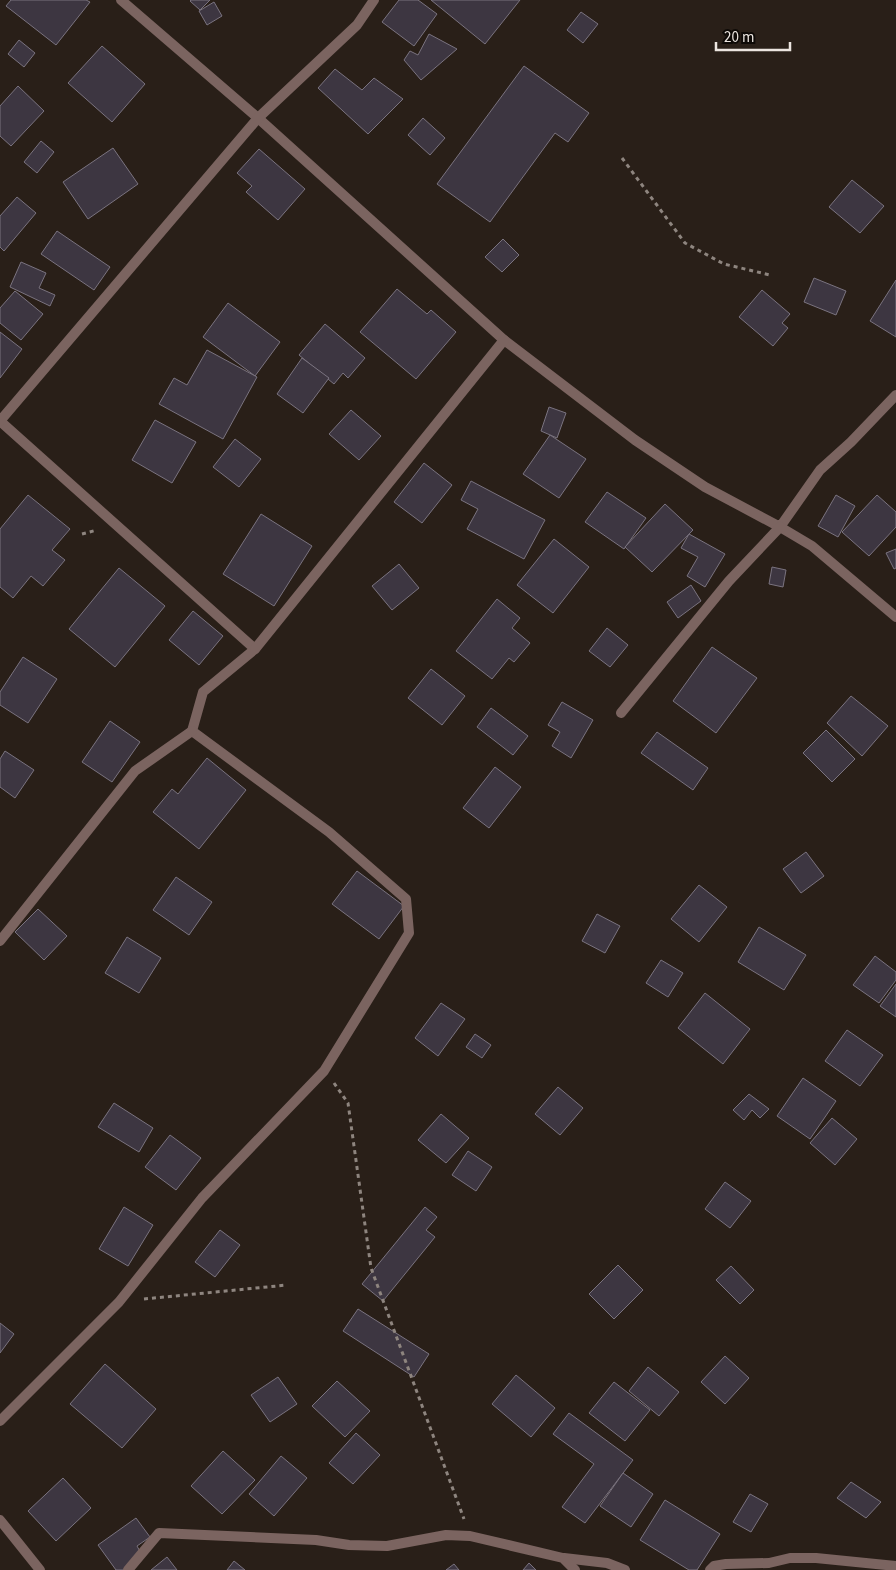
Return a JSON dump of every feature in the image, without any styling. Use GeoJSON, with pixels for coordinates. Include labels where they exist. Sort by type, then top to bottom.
{"type":"FeatureCollection","features":[{"type":"Feature","properties":{"kind":"street"},"geometry":{"type":"LineString","coordinates":[[121,0],[258,118],[504,340],[635,440],[705,488],[812,546],[896,617]]}},
{"type":"Feature","properties":{"kind":"street"},"geometry":{"type":"LineString","coordinates":[[255,649],[0,421],[258,118],[357,25],[374,0]]}},
{"type":"Feature","properties":{"kind":"street"},"geometry":{"type":"LineString","coordinates":[[0,941],[135,771],[192,730],[203,692],[255,649],[504,340]]}},
{"type":"Feature","properties":{"kind":"street"},"geometry":{"type":"LineString","coordinates":[[621,713],[729,581],[780,527],[820,470],[851,442],[896,395]]}},
{"type":"Feature","properties":{"kind":"street"},"geometry":{"type":"LineString","coordinates":[[0,1421],[118,1302],[202,1198],[324,1070],[409,933],[406,899],[329,832],[192,730]]}},
{"type":"Feature","properties":{"kind":"street"},"geometry":{"type":"LineString","coordinates":[[0,1520],[40,1570]]}},
{"type":"Feature","properties":{"kind":"street"},"geometry":{"type":"LineString","coordinates":[[128,1570],[159,1533],[316,1540],[349,1545],[387,1546],[446,1535],[470,1536],[563,1558],[607,1563],[625,1570]]}},
{"type":"Feature","properties":{"kind":"street"},"geometry":{"type":"LineString","coordinates":[[563,1558],[575,1570]]}},
{"type":"Feature","properties":{"kind":"street"},"geometry":{"type":"LineString","coordinates":[[710,1570],[714,1566],[726,1564],[769,1563],[790,1558],[816,1558],[896,1566]]}},
{"type":"Feature","properties":{"kind":"path"},"geometry":{"type":"LineString","coordinates":[[622,158],[685,243],[724,264],[770,275]]}},
{"type":"Feature","properties":{"kind":"path"},"geometry":{"type":"LineString","coordinates":[[324,1070],[348,1103],[371,1268],[470,1536]]}},
{"type":"Feature","properties":{"kind":"path"},"geometry":{"type":"LineString","coordinates":[[118,1302],[287,1285]]}},
{"type":"Feature","properties":{"kind":"building"},"geometry":{"type":"Polygon","coordinates":[[[11,0],[86,0],[90,2],[56,45],[6,6],[11,0]]]}},
{"type":"Feature","properties":{"kind":"building"},"geometry":{"type":"Polygon","coordinates":[[[191,0],[210,0],[200,10],[191,0]]]}},
{"type":"Feature","properties":{"kind":"building"},"geometry":{"type":"Polygon","coordinates":[[[399,0],[418,0],[437,14],[414,46],[382,22],[399,0]]]}},
{"type":"Feature","properties":{"kind":"building"},"geometry":{"type":"Polygon","coordinates":[[[431,0],[520,0],[485,44],[431,0]]]}},
{"type":"Feature","properties":{"kind":"building"},"geometry":{"type":"Polygon","coordinates":[[[214,2],[222,16],[207,25],[199,11],[214,2]]]}},
{"type":"Feature","properties":{"kind":"building"},"geometry":{"type":"Polygon","coordinates":[[[581,12],[598,24],[583,43],[567,30],[581,12]]]}},
{"type":"Feature","properties":{"kind":"building"},"geometry":{"type":"Polygon","coordinates":[[[429,34],[457,49],[421,80],[404,60],[410,51],[418,55],[429,34]]]}},
{"type":"Feature","properties":{"kind":"building"},"geometry":{"type":"Polygon","coordinates":[[[19,40],[35,53],[24,67],[8,54],[19,40]]]}},
{"type":"Feature","properties":{"kind":"building"},"geometry":{"type":"Polygon","coordinates":[[[102,46],[145,84],[112,122],[68,83],[102,46]]]}},
{"type":"Feature","properties":{"kind":"building"},"geometry":{"type":"Polygon","coordinates":[[[524,66],[589,113],[568,142],[555,133],[490,222],[437,184],[524,66]]]}},
{"type":"Feature","properties":{"kind":"building"},"geometry":{"type":"Polygon","coordinates":[[[335,69],[362,90],[374,78],[403,99],[368,134],[318,88],[335,69]]]}},
{"type":"Feature","properties":{"kind":"building"},"geometry":{"type":"Polygon","coordinates":[[[18,86],[44,111],[11,146],[0,136],[0,106],[18,86]]]}},
{"type":"Feature","properties":{"kind":"building"},"geometry":{"type":"Polygon","coordinates":[[[423,118],[445,138],[430,155],[408,135],[423,118]]]}},
{"type":"Feature","properties":{"kind":"building"},"geometry":{"type":"Polygon","coordinates":[[[41,141],[54,152],[37,173],[24,162],[41,141]]]}},
{"type":"Feature","properties":{"kind":"building"},"geometry":{"type":"Polygon","coordinates":[[[113,148],[138,184],[88,219],[63,182],[113,148]]]}},
{"type":"Feature","properties":{"kind":"building"},"geometry":{"type":"Polygon","coordinates":[[[259,149],[305,189],[278,220],[246,192],[252,186],[237,173],[259,149]]]}},
{"type":"Feature","properties":{"kind":"building"},"geometry":{"type":"Polygon","coordinates":[[[852,180],[884,206],[860,233],[829,207],[852,180]]]}},
{"type":"Feature","properties":{"kind":"building"},"geometry":{"type":"Polygon","coordinates":[[[17,197],[36,213],[4,251],[0,247],[0,216],[17,197]]]}},
{"type":"Feature","properties":{"kind":"building"},"geometry":{"type":"Polygon","coordinates":[[[57,231],[110,267],[94,290],[41,254],[57,231]]]}},
{"type":"Feature","properties":{"kind":"building"},"geometry":{"type":"Polygon","coordinates":[[[503,239],[519,255],[502,272],[485,257],[503,239]]]}},
{"type":"Feature","properties":{"kind":"building"},"geometry":{"type":"Polygon","coordinates":[[[21,262],[46,273],[39,288],[55,295],[50,306],[10,287],[21,262]]]}},
{"type":"Feature","properties":{"kind":"building"},"geometry":{"type":"Polygon","coordinates":[[[814,278],[846,291],[836,315],[804,302],[814,278]]]}},
{"type":"Feature","properties":{"kind":"building"},"geometry":{"type":"Polygon","coordinates":[[[896,280],[896,337],[870,321],[896,280]]]}},
{"type":"Feature","properties":{"kind":"building"},"geometry":{"type":"Polygon","coordinates":[[[397,289],[427,314],[431,310],[456,332],[416,379],[360,332],[397,289]]]}},
{"type":"Feature","properties":{"kind":"building"},"geometry":{"type":"Polygon","coordinates":[[[762,290],[790,314],[782,323],[788,328],[773,346],[739,317],[762,290]]]}},
{"type":"Feature","properties":{"kind":"building"},"geometry":{"type":"Polygon","coordinates":[[[15,291],[43,314],[21,340],[0,323],[0,308],[15,291]]]}},
{"type":"Feature","properties":{"kind":"building"},"geometry":{"type":"Polygon","coordinates":[[[228,303],[280,342],[255,376],[203,337],[228,303]]]}},
{"type":"Feature","properties":{"kind":"building"},"geometry":{"type":"Polygon","coordinates":[[[325,324],[365,358],[348,378],[343,373],[334,384],[299,355],[325,324]]]}},
{"type":"Feature","properties":{"kind":"building"},"geometry":{"type":"Polygon","coordinates":[[[0,332],[22,349],[0,378],[0,332]]]}},
{"type":"Feature","properties":{"kind":"building"},"geometry":{"type":"Polygon","coordinates":[[[207,350],[257,377],[223,439],[159,404],[174,378],[187,385],[207,350]]]}},
{"type":"Feature","properties":{"kind":"building"},"geometry":{"type":"Polygon","coordinates":[[[302,358],[329,378],[303,413],[277,394],[302,358]]]}},
{"type":"Feature","properties":{"kind":"building"},"geometry":{"type":"Polygon","coordinates":[[[549,407],[566,413],[557,438],[541,431],[549,407]]]}},
{"type":"Feature","properties":{"kind":"building"},"geometry":{"type":"Polygon","coordinates":[[[351,410],[381,436],[359,460],[329,434],[351,410]]]}},
{"type":"Feature","properties":{"kind":"building"},"geometry":{"type":"Polygon","coordinates":[[[155,420],[196,442],[172,483],[132,460],[155,420]]]}},
{"type":"Feature","properties":{"kind":"building"},"geometry":{"type":"Polygon","coordinates":[[[550,435],[586,459],[559,498],[523,474],[550,435]]]}},
{"type":"Feature","properties":{"kind":"building"},"geometry":{"type":"Polygon","coordinates":[[[235,439],[261,459],[239,487],[213,467],[235,439]]]}},
{"type":"Feature","properties":{"kind":"building"},"geometry":{"type":"Polygon","coordinates":[[[424,463],[452,485],[422,523],[394,502],[424,463]]]}},
{"type":"Feature","properties":{"kind":"building"},"geometry":{"type":"Polygon","coordinates":[[[471,481],[545,520],[524,559],[467,529],[478,509],[461,500],[471,481]]]}},
{"type":"Feature","properties":{"kind":"building"},"geometry":{"type":"Polygon","coordinates":[[[607,492],[646,518],[624,549],[585,522],[607,492]]]}},
{"type":"Feature","properties":{"kind":"building"},"geometry":{"type":"Polygon","coordinates":[[[28,495],[70,529],[52,550],[65,560],[43,586],[31,576],[13,598],[0,587],[0,529],[28,495]]]}},
{"type":"Feature","properties":{"kind":"building"},"geometry":{"type":"Polygon","coordinates":[[[836,495],[855,506],[838,537],[818,526],[836,495]]]}},
{"type":"Feature","properties":{"kind":"building"},"geometry":{"type":"Polygon","coordinates":[[[877,495],[896,512],[896,527],[869,556],[842,532],[877,495]]]}},
{"type":"Feature","properties":{"kind":"building"},"geometry":{"type":"Polygon","coordinates":[[[665,504],[693,530],[652,572],[625,547],[665,504]]]}},
{"type":"Feature","properties":{"kind":"building"},"geometry":{"type":"Polygon","coordinates":[[[261,514],[312,546],[274,606],[223,574],[261,514]]]}},
{"type":"Feature","properties":{"kind":"building"},"geometry":{"type":"Polygon","coordinates":[[[689,534],[725,554],[705,587],[687,576],[698,557],[681,548],[689,534]]]}},
{"type":"Feature","properties":{"kind":"building"},"geometry":{"type":"Polygon","coordinates":[[[554,539],[589,567],[553,613],[517,585],[554,539]]]}},
{"type":"Feature","properties":{"kind":"building"},"geometry":{"type":"Polygon","coordinates":[[[896,549],[896,568],[894,569],[886,553],[896,549]]]}},
{"type":"Feature","properties":{"kind":"building"},"geometry":{"type":"Polygon","coordinates":[[[399,564],[419,588],[392,610],[372,586],[399,564]]]}},
{"type":"Feature","properties":{"kind":"building"},"geometry":{"type":"Polygon","coordinates":[[[772,567],[786,570],[783,587],[769,584],[772,567]]]}},
{"type":"Feature","properties":{"kind":"building"},"geometry":{"type":"Polygon","coordinates":[[[119,568],[165,606],[115,667],[69,629],[119,568]]]}},
{"type":"Feature","properties":{"kind":"building"},"geometry":{"type":"Polygon","coordinates":[[[691,585],[701,601],[678,618],[667,602],[691,585]]]}},
{"type":"Feature","properties":{"kind":"building"},"geometry":{"type":"Polygon","coordinates":[[[497,599],[520,618],[512,628],[530,643],[514,662],[509,658],[492,679],[456,651],[497,599]]]}},
{"type":"Feature","properties":{"kind":"building"},"geometry":{"type":"Polygon","coordinates":[[[193,611],[223,636],[199,665],[169,640],[193,611]]]}},
{"type":"Feature","properties":{"kind":"building"},"geometry":{"type":"Polygon","coordinates":[[[607,628],[628,645],[610,667],[589,651],[607,628]]]}},
{"type":"Feature","properties":{"kind":"building"},"geometry":{"type":"Polygon","coordinates":[[[712,647],[757,678],[716,733],[673,701],[712,647]]]}},
{"type":"Feature","properties":{"kind":"building"},"geometry":{"type":"Polygon","coordinates":[[[23,657],[57,679],[28,723],[0,705],[0,692],[23,657]]]}},
{"type":"Feature","properties":{"kind":"building"},"geometry":{"type":"Polygon","coordinates":[[[431,669],[465,696],[442,725],[408,698],[431,669]]]}},
{"type":"Feature","properties":{"kind":"building"},"geometry":{"type":"Polygon","coordinates":[[[851,696],[888,726],[862,756],[827,723],[851,696]]]}},
{"type":"Feature","properties":{"kind":"building"},"geometry":{"type":"Polygon","coordinates":[[[562,702],[593,720],[571,758],[552,746],[560,732],[548,725],[562,702]]]}},
{"type":"Feature","properties":{"kind":"building"},"geometry":{"type":"Polygon","coordinates":[[[491,708],[528,736],[513,755],[477,727],[491,708]]]}},
{"type":"Feature","properties":{"kind":"building"},"geometry":{"type":"Polygon","coordinates":[[[110,721],[140,742],[112,782],[82,762],[110,721]]]}},
{"type":"Feature","properties":{"kind":"building"},"geometry":{"type":"Polygon","coordinates":[[[826,730],[855,759],[832,782],[803,753],[826,730]]]}},
{"type":"Feature","properties":{"kind":"building"},"geometry":{"type":"Polygon","coordinates":[[[657,732],[708,768],[693,790],[641,753],[657,732]]]}},
{"type":"Feature","properties":{"kind":"building"},"geometry":{"type":"Polygon","coordinates":[[[5,751],[34,770],[15,798],[0,787],[0,759],[5,751]]]}},
{"type":"Feature","properties":{"kind":"building"},"geometry":{"type":"Polygon","coordinates":[[[207,758],[246,790],[199,849],[153,812],[172,789],[178,794],[207,758]]]}},
{"type":"Feature","properties":{"kind":"building"},"geometry":{"type":"Polygon","coordinates":[[[495,767],[521,787],[489,828],[463,808],[495,767]]]}},
{"type":"Feature","properties":{"kind":"building"},"geometry":{"type":"Polygon","coordinates":[[[806,852],[824,876],[801,893],[783,869],[806,852]]]}},
{"type":"Feature","properties":{"kind":"building"},"geometry":{"type":"Polygon","coordinates":[[[357,871],[404,906],[379,939],[332,904],[357,871]]]}},
{"type":"Feature","properties":{"kind":"building"},"geometry":{"type":"Polygon","coordinates":[[[176,877],[212,902],[189,935],[153,910],[176,877]]]}},
{"type":"Feature","properties":{"kind":"building"},"geometry":{"type":"Polygon","coordinates":[[[699,885],[727,907],[699,942],[671,919],[699,885]]]}},
{"type":"Feature","properties":{"kind":"building"},"geometry":{"type":"Polygon","coordinates":[[[38,909],[67,936],[44,960],[15,932],[38,909]]]}},
{"type":"Feature","properties":{"kind":"building"},"geometry":{"type":"Polygon","coordinates":[[[597,914],[620,926],[605,953],[582,941],[597,914]]]}},
{"type":"Feature","properties":{"kind":"building"},"geometry":{"type":"Polygon","coordinates":[[[759,927],[806,955],[784,990],[738,962],[759,927]]]}},
{"type":"Feature","properties":{"kind":"building"},"geometry":{"type":"Polygon","coordinates":[[[127,937],[161,958],[139,993],[105,973],[127,937]]]}},
{"type":"Feature","properties":{"kind":"building"},"geometry":{"type":"Polygon","coordinates":[[[875,956],[896,972],[896,980],[879,1003],[853,985],[875,956]]]}},
{"type":"Feature","properties":{"kind":"building"},"geometry":{"type":"Polygon","coordinates":[[[661,960],[683,973],[668,997],[646,983],[661,960]]]}},
{"type":"Feature","properties":{"kind":"building"},"geometry":{"type":"Polygon","coordinates":[[[896,984],[896,1017],[880,1006],[896,984]]]}},
{"type":"Feature","properties":{"kind":"building"},"geometry":{"type":"Polygon","coordinates":[[[705,993],[750,1029],[723,1064],[678,1028],[705,993]]]}},
{"type":"Feature","properties":{"kind":"building"},"geometry":{"type":"Polygon","coordinates":[[[441,1003],[465,1019],[438,1056],[415,1038],[441,1003]]]}},
{"type":"Feature","properties":{"kind":"building"},"geometry":{"type":"Polygon","coordinates":[[[847,1030],[883,1055],[860,1086],[825,1061],[847,1030]]]}},
{"type":"Feature","properties":{"kind":"building"},"geometry":{"type":"Polygon","coordinates":[[[475,1034],[491,1045],[482,1058],[466,1047],[475,1034]]]}},
{"type":"Feature","properties":{"kind":"building"},"geometry":{"type":"Polygon","coordinates":[[[803,1078],[836,1101],[810,1139],[777,1116],[803,1078]]]}},
{"type":"Feature","properties":{"kind":"building"},"geometry":{"type":"Polygon","coordinates":[[[558,1087],[583,1108],[560,1135],[535,1114],[558,1087]]]}},
{"type":"Feature","properties":{"kind":"building"},"geometry":{"type":"Polygon","coordinates":[[[749,1094],[769,1109],[760,1118],[752,1110],[744,1120],[733,1110],[749,1094]]]}},
{"type":"Feature","properties":{"kind":"building"},"geometry":{"type":"Polygon","coordinates":[[[114,1103],[153,1128],[139,1152],[98,1127],[114,1103]]]}},
{"type":"Feature","properties":{"kind":"building"},"geometry":{"type":"Polygon","coordinates":[[[441,1114],[469,1138],[446,1163],[418,1140],[441,1114]]]}},
{"type":"Feature","properties":{"kind":"building"},"geometry":{"type":"Polygon","coordinates":[[[832,1118],[857,1139],[835,1165],[810,1143],[832,1118]]]}},
{"type":"Feature","properties":{"kind":"building"},"geometry":{"type":"Polygon","coordinates":[[[170,1135],[201,1158],[176,1190],[145,1167],[170,1135]]]}},
{"type":"Feature","properties":{"kind":"building"},"geometry":{"type":"Polygon","coordinates":[[[468,1151],[492,1167],[476,1191],[452,1175],[468,1151]]]}},
{"type":"Feature","properties":{"kind":"building"},"geometry":{"type":"Polygon","coordinates":[[[725,1182],[751,1201],[730,1228],[705,1209],[725,1182]]]}},
{"type":"Feature","properties":{"kind":"building"},"geometry":{"type":"Polygon","coordinates":[[[124,1207],[153,1225],[128,1266],[99,1249],[124,1207]]]}},
{"type":"Feature","properties":{"kind":"building"},"geometry":{"type":"Polygon","coordinates":[[[425,1207],[437,1217],[426,1230],[435,1237],[383,1301],[362,1284],[425,1207]]]}},
{"type":"Feature","properties":{"kind":"building"},"geometry":{"type":"Polygon","coordinates":[[[220,1230],[240,1245],[215,1277],[195,1262],[220,1230]]]}},
{"type":"Feature","properties":{"kind":"building"},"geometry":{"type":"Polygon","coordinates":[[[618,1265],[643,1290],[614,1319],[589,1294],[618,1265]]]}},
{"type":"Feature","properties":{"kind":"building"},"geometry":{"type":"Polygon","coordinates":[[[731,1266],[754,1290],[740,1304],[716,1280],[731,1266]]]}},
{"type":"Feature","properties":{"kind":"building"},"geometry":{"type":"Polygon","coordinates":[[[358,1309],[429,1354],[414,1377],[343,1331],[358,1309]]]}},
{"type":"Feature","properties":{"kind":"building"},"geometry":{"type":"Polygon","coordinates":[[[0,1323],[14,1334],[0,1353],[0,1323]]]}},
{"type":"Feature","properties":{"kind":"building"},"geometry":{"type":"Polygon","coordinates":[[[725,1356],[749,1378],[725,1404],[701,1382],[725,1356]]]}},
{"type":"Feature","properties":{"kind":"building"},"geometry":{"type":"Polygon","coordinates":[[[105,1364],[156,1409],[122,1448],[70,1404],[105,1364]]]}},
{"type":"Feature","properties":{"kind":"building"},"geometry":{"type":"Polygon","coordinates":[[[648,1367],[679,1392],[659,1416],[629,1391],[648,1367]]]}},
{"type":"Feature","properties":{"kind":"building"},"geometry":{"type":"Polygon","coordinates":[[[516,1375],[555,1408],[531,1437],[492,1404],[516,1375]]]}},
{"type":"Feature","properties":{"kind":"building"},"geometry":{"type":"Polygon","coordinates":[[[278,1377],[297,1404],[270,1422],[251,1395],[278,1377]]]}},
{"type":"Feature","properties":{"kind":"building"},"geometry":{"type":"Polygon","coordinates":[[[337,1381],[370,1411],[345,1437],[312,1406],[337,1381]]]}},
{"type":"Feature","properties":{"kind":"building"},"geometry":{"type":"Polygon","coordinates":[[[614,1382],[650,1410],[625,1441],[589,1413],[614,1382]]]}},
{"type":"Feature","properties":{"kind":"building"},"geometry":{"type":"Polygon","coordinates":[[[569,1413],[633,1460],[585,1523],[562,1507],[594,1464],[553,1434],[569,1413]]]}},
{"type":"Feature","properties":{"kind":"building"},"geometry":{"type":"Polygon","coordinates":[[[356,1433],[380,1455],[353,1484],[329,1463],[356,1433]]]}},
{"type":"Feature","properties":{"kind":"building"},"geometry":{"type":"Polygon","coordinates":[[[223,1451],[255,1480],[222,1514],[191,1486],[223,1451]]]}},
{"type":"Feature","properties":{"kind":"building"},"geometry":{"type":"Polygon","coordinates":[[[281,1456],[307,1478],[274,1516],[249,1494],[281,1456]]]}},
{"type":"Feature","properties":{"kind":"building"},"geometry":{"type":"Polygon","coordinates":[[[623,1473],[653,1494],[631,1527],[600,1506],[623,1473]]]}},
{"type":"Feature","properties":{"kind":"building"},"geometry":{"type":"Polygon","coordinates":[[[63,1478],[91,1508],[56,1541],[28,1511],[63,1478]]]}},
{"type":"Feature","properties":{"kind":"building"},"geometry":{"type":"Polygon","coordinates":[[[851,1482],[881,1502],[866,1518],[837,1498],[851,1482]]]}},
{"type":"Feature","properties":{"kind":"building"},"geometry":{"type":"Polygon","coordinates":[[[750,1494],[768,1504],[751,1532],[733,1522],[750,1494]]]}},
{"type":"Feature","properties":{"kind":"building"},"geometry":{"type":"Polygon","coordinates":[[[665,1500],[720,1534],[697,1570],[689,1570],[640,1540],[665,1500]]]}},
{"type":"Feature","properties":{"kind":"building"},"geometry":{"type":"Polygon","coordinates":[[[136,1518],[150,1537],[137,1546],[143,1557],[124,1570],[116,1570],[98,1545],[136,1518]]]}},
{"type":"Feature","properties":{"kind":"building"},"geometry":{"type":"Polygon","coordinates":[[[167,1557],[177,1570],[151,1570],[167,1557]]]}},
{"type":"Feature","properties":{"kind":"building"},"geometry":{"type":"Polygon","coordinates":[[[234,1561],[245,1570],[227,1570],[234,1561]]]}},
{"type":"Feature","properties":{"kind":"building"},"geometry":{"type":"Polygon","coordinates":[[[529,1563],[536,1570],[523,1570],[529,1563]]]}},
{"type":"Feature","properties":{"kind":"building"},"geometry":{"type":"Polygon","coordinates":[[[454,1564],[459,1570],[446,1570],[454,1564]]]}}]}
